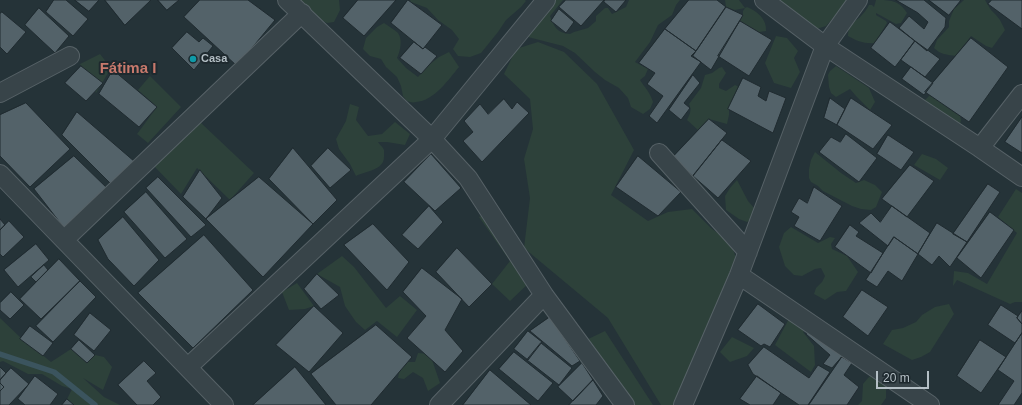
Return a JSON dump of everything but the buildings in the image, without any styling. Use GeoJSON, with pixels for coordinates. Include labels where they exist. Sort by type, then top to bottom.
{"type":"FeatureCollection","features":[{"type":"Feature","properties":{"kind":"street"},"geometry":{"type":"LineString","coordinates":[[287,0],[432,139],[468,178],[544,295],[625,405]]}},
{"type":"Feature","properties":{"kind":"street"},"geometry":{"type":"LineString","coordinates":[[188,367],[432,139],[546,0]]}},
{"type":"Feature","properties":{"kind":"street"},"geometry":{"type":"LineString","coordinates":[[764,0],[825,46],[1022,177]]}},
{"type":"Feature","properties":{"kind":"street"},"geometry":{"type":"LineString","coordinates":[[683,405],[739,276],[825,46],[858,0]]}},
{"type":"Feature","properties":{"kind":"street"},"geometry":{"type":"LineString","coordinates":[[64,240],[302,13]]}},
{"type":"Feature","properties":{"kind":"street"},"geometry":{"type":"LineString","coordinates":[[0,93],[70,56]]}},
{"type":"Feature","properties":{"kind":"street"},"geometry":{"type":"LineString","coordinates":[[980,148],[1022,94]]}},
{"type":"Feature","properties":{"kind":"street"},"geometry":{"type":"LineString","coordinates":[[660,154],[748,252]]}},
{"type":"Feature","properties":{"kind":"street"},"geometry":{"type":"LineString","coordinates":[[0,174],[224,405]]}},
{"type":"Feature","properties":{"kind":"street"},"geometry":{"type":"LineString","coordinates":[[739,276],[930,405]]}},
{"type":"Feature","properties":{"kind":"street"},"geometry":{"type":"LineString","coordinates":[[439,405],[544,295]]}},
{"type":"Feature","properties":{"kind":"green space"},"geometry":{"type":"Polygon","coordinates":[[[296,0],[339,0],[340,10],[334,22],[327,23],[306,13],[296,0]]]}},
{"type":"Feature","properties":{"kind":"green space"},"geometry":{"type":"Polygon","coordinates":[[[410,0],[526,1],[506,20],[481,53],[470,57],[458,56],[453,49],[459,39],[452,30],[438,20],[427,8],[411,2],[410,0]]]}},
{"type":"Feature","properties":{"kind":"green space"},"geometry":{"type":"Polygon","coordinates":[[[555,0],[563,0],[550,16],[551,20],[559,31],[570,34],[588,28],[596,21],[596,16],[605,8],[608,8],[612,14],[626,7],[629,0],[680,0],[672,15],[658,25],[650,42],[635,62],[648,69],[645,76],[640,80],[652,99],[653,102],[650,109],[643,114],[631,107],[628,98],[619,88],[605,80],[575,53],[563,46],[528,37],[535,25],[548,13],[555,0]]]}},
{"type":"Feature","properties":{"kind":"green space"},"geometry":{"type":"Polygon","coordinates":[[[725,0],[739,0],[745,8],[735,10],[726,7],[725,0]]]}},
{"type":"Feature","properties":{"kind":"green space"},"geometry":{"type":"Polygon","coordinates":[[[780,0],[849,0],[826,26],[813,30],[793,19],[780,0]]]}},
{"type":"Feature","properties":{"kind":"green space"},"geometry":{"type":"Polygon","coordinates":[[[876,0],[890,1],[901,5],[907,13],[901,23],[896,24],[876,13],[876,15],[887,23],[875,43],[861,42],[848,36],[849,28],[852,24],[862,15],[869,5],[874,7],[876,0]]]}},
{"type":"Feature","properties":{"kind":"green space"},"geometry":{"type":"Polygon","coordinates":[[[964,0],[985,0],[1000,20],[1005,30],[992,48],[986,46],[971,36],[956,56],[941,53],[934,48],[937,40],[949,27],[949,21],[954,9],[964,0]]]}},
{"type":"Feature","properties":{"kind":"green space"},"geometry":{"type":"Polygon","coordinates":[[[747,7],[751,9],[761,16],[765,23],[766,31],[759,32],[740,21],[745,8],[747,7]]]}},
{"type":"Feature","properties":{"kind":"green space"},"geometry":{"type":"Polygon","coordinates":[[[384,23],[400,36],[400,46],[397,58],[406,68],[418,77],[429,65],[439,57],[449,52],[459,67],[446,83],[429,98],[423,101],[407,101],[403,96],[397,77],[386,67],[381,59],[370,56],[363,49],[366,38],[377,27],[384,23]]]}},
{"type":"Feature","properties":{"kind":"green space"},"geometry":{"type":"Polygon","coordinates":[[[776,36],[787,38],[798,51],[794,58],[800,72],[791,88],[774,83],[765,63],[776,36]]]}},
{"type":"Feature","properties":{"kind":"green space"},"geometry":{"type":"Polygon","coordinates":[[[538,42],[564,52],[597,84],[634,150],[611,195],[648,221],[668,212],[692,209],[711,228],[731,243],[738,264],[677,405],[661,405],[608,318],[524,248],[530,198],[524,159],[533,129],[530,99],[504,74],[516,49],[538,42]]]}},
{"type":"Feature","properties":{"kind":"green space"},"geometry":{"type":"Polygon","coordinates":[[[100,54],[111,68],[96,93],[80,64],[100,54]]]}},
{"type":"Feature","properties":{"kind":"green space"},"geometry":{"type":"Polygon","coordinates":[[[836,66],[869,88],[875,102],[870,110],[850,89],[836,97],[831,93],[828,75],[836,66]]]}},
{"type":"Feature","properties":{"kind":"green space"},"geometry":{"type":"Polygon","coordinates":[[[722,67],[726,73],[719,84],[719,88],[726,91],[735,85],[739,87],[729,108],[727,124],[709,119],[698,130],[687,120],[690,112],[689,104],[701,88],[705,75],[722,67]]]}},
{"type":"Feature","properties":{"kind":"green space"},"geometry":{"type":"Polygon","coordinates":[[[150,76],[181,107],[148,143],[137,134],[157,107],[138,90],[150,76]]]}},
{"type":"Feature","properties":{"kind":"green space"},"geometry":{"type":"Polygon","coordinates":[[[930,95],[960,116],[960,125],[924,101],[930,95]]]}},
{"type":"Feature","properties":{"kind":"green space"},"geometry":{"type":"Polygon","coordinates":[[[350,104],[359,107],[356,120],[368,136],[382,134],[395,122],[410,134],[405,145],[378,142],[384,150],[384,157],[381,165],[374,170],[356,176],[350,164],[339,149],[336,139],[346,121],[350,104]]]}},
{"type":"Feature","properties":{"kind":"green space"},"geometry":{"type":"Polygon","coordinates":[[[200,122],[254,173],[230,200],[197,168],[181,194],[152,164],[200,122]]]}},
{"type":"Feature","properties":{"kind":"green space"},"geometry":{"type":"Polygon","coordinates":[[[815,152],[856,183],[864,180],[875,185],[882,192],[876,207],[871,210],[852,206],[823,191],[811,182],[809,178],[809,169],[815,152]]]}},
{"type":"Feature","properties":{"kind":"green space"},"geometry":{"type":"Polygon","coordinates":[[[922,154],[936,159],[948,168],[940,180],[914,165],[922,154]]]}},
{"type":"Feature","properties":{"kind":"green space"},"geometry":{"type":"Polygon","coordinates":[[[737,180],[748,201],[755,209],[753,218],[747,222],[739,219],[726,210],[725,196],[737,180]]]}},
{"type":"Feature","properties":{"kind":"green space"},"geometry":{"type":"Polygon","coordinates":[[[1016,189],[1022,193],[1022,302],[1010,304],[957,280],[953,286],[954,271],[968,273],[987,284],[1017,233],[998,217],[1016,189]]]}},
{"type":"Feature","properties":{"kind":"green space"},"geometry":{"type":"Polygon","coordinates":[[[490,211],[530,282],[510,301],[492,284],[510,261],[479,217],[490,211]]]}},
{"type":"Feature","properties":{"kind":"green space"},"geometry":{"type":"Polygon","coordinates":[[[791,227],[818,243],[830,237],[835,238],[831,244],[832,249],[847,256],[858,272],[846,291],[837,292],[825,300],[814,294],[816,288],[825,276],[821,268],[815,269],[802,276],[794,275],[785,266],[779,247],[784,233],[791,227]]]}},
{"type":"Feature","properties":{"kind":"green space"},"geometry":{"type":"Polygon","coordinates":[[[342,256],[354,267],[386,308],[400,296],[417,310],[397,337],[377,321],[365,330],[356,322],[345,306],[340,287],[317,274],[342,256]]]}},
{"type":"Feature","properties":{"kind":"green space"},"geometry":{"type":"Polygon","coordinates":[[[297,283],[314,306],[305,309],[289,310],[282,292],[297,283]]]}},
{"type":"Feature","properties":{"kind":"green space"},"geometry":{"type":"Polygon","coordinates":[[[949,304],[954,314],[930,352],[912,360],[883,344],[892,330],[903,328],[916,322],[922,315],[935,307],[949,304]]]}},
{"type":"Feature","properties":{"kind":"green space"},"geometry":{"type":"Polygon","coordinates":[[[791,315],[808,328],[803,332],[814,346],[815,365],[811,372],[775,345],[791,315]]]}},
{"type":"Feature","properties":{"kind":"green space"},"geometry":{"type":"Polygon","coordinates":[[[0,318],[21,338],[51,362],[71,349],[87,363],[95,355],[104,357],[112,367],[103,390],[83,378],[104,397],[120,405],[74,405],[67,399],[72,389],[62,386],[42,374],[28,374],[3,361],[0,362],[0,318]]]}},
{"type":"Feature","properties":{"kind":"green space"},"geometry":{"type":"Polygon","coordinates":[[[605,331],[653,405],[634,405],[584,341],[605,331]]]}},
{"type":"Feature","properties":{"kind":"green space"},"geometry":{"type":"Polygon","coordinates":[[[732,337],[754,348],[747,356],[730,362],[720,352],[732,337]]]}},
{"type":"Feature","properties":{"kind":"green space"},"geometry":{"type":"Polygon","coordinates":[[[418,353],[430,354],[440,383],[428,391],[423,378],[413,372],[404,379],[398,378],[401,362],[415,362],[418,353]]]}},
{"type":"Feature","properties":{"kind":"green space"},"geometry":{"type":"Polygon","coordinates":[[[876,371],[890,385],[886,390],[886,398],[881,405],[858,405],[862,401],[863,384],[876,371]]]}},
{"type":"Feature","properties":{"kind":"waterway"},"geometry":{"type":"LineString","coordinates":[[0,354],[54,372],[95,405]]}},
{"type":"Feature","properties":{"kind":"place","name":"Casa"},"geometry":{"type":"Point","coordinates":[193,59]}},
{"type":"Feature","properties":{"kind":"district","name":"Fátima I"},"geometry":{"type":"Point","coordinates":[128,69]}}]}
